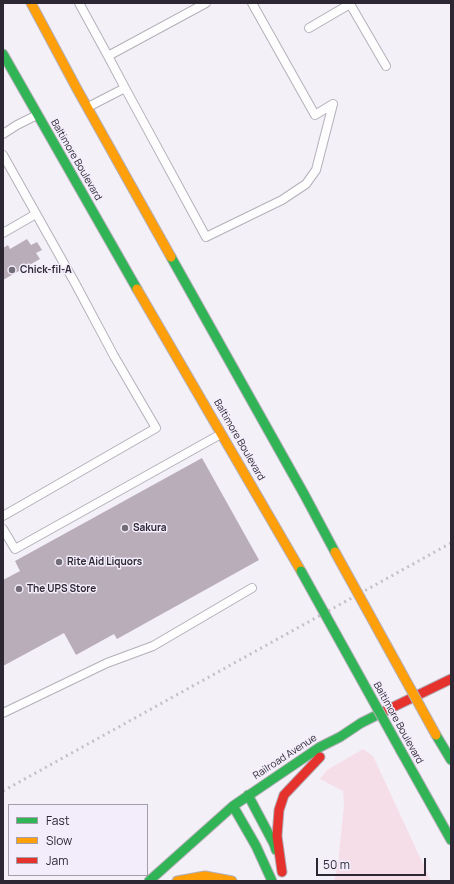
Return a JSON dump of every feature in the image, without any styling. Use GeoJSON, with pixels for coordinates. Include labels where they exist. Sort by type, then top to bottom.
{"type":"FeatureCollection","features":[{"type":"Feature","properties":{"kind":"highway"},"geometry":{"type":"LineString","coordinates":[[31,3],[87,108],[451,760]]}},
{"type":"Feature","properties":{"kind":"highway"},"geometry":{"type":"LineString","coordinates":[[57,32],[77,89]]}},
{"type":"Feature","properties":{"kind":"highway","name":"Baltimore Boulevard"},"geometry":{"type":"LineString","coordinates":[[3,54],[301,571],[451,840]]}},
{"type":"Feature","properties":{"kind":"highway","name":"Railroad Avenue"},"geometry":{"type":"LineString","coordinates":[[149,881],[233,806],[248,795],[320,747],[340,737],[361,723],[451,679]]}},
{"type":"Feature","properties":{"kind":"highway"},"geometry":{"type":"LineString","coordinates":[[282,872],[277,836],[279,810],[284,796],[340,737]]}},
{"type":"Feature","properties":{"kind":"highway"},"geometry":{"type":"LineString","coordinates":[[248,795],[274,844],[282,872],[287,881]]}},
{"type":"Feature","properties":{"kind":"highway"},"geometry":{"type":"LineString","coordinates":[[233,806],[256,846],[272,881]]}},
{"type":"Feature","properties":{"kind":"highway"},"geometry":{"type":"LineString","coordinates":[[177,881],[204,876],[232,881]]}},
{"type":"Feature","properties":{"kind":"lane"},"geometry":{"type":"LineString","coordinates":[[79,3],[206,237],[282,200],[306,184],[316,170],[333,104],[315,115],[252,3]]}},
{"type":"Feature","properties":{"kind":"lane"},"geometry":{"type":"LineString","coordinates":[[108,56],[206,3]]}},
{"type":"Feature","properties":{"kind":"lane"},"geometry":{"type":"LineString","coordinates":[[309,28],[350,4],[386,66]]}},
{"type":"Feature","properties":{"kind":"lane"},"geometry":{"type":"LineString","coordinates":[[87,108],[125,88]]}},
{"type":"Feature","properties":{"kind":"lane"},"geometry":{"type":"LineString","coordinates":[[3,134],[37,115]]}},
{"type":"Feature","properties":{"kind":"lane"},"geometry":{"type":"LineString","coordinates":[[3,155],[114,356],[156,428],[3,516]]}},
{"type":"Feature","properties":{"kind":"lane"},"geometry":{"type":"LineString","coordinates":[[3,233],[36,214]]}},
{"type":"Feature","properties":{"kind":"lane"},"geometry":{"type":"LineString","coordinates":[[3,529],[15,549],[222,434]]}},
{"type":"Feature","properties":{"kind":"lane"},"geometry":{"type":"LineString","coordinates":[[3,713],[107,663],[153,646],[252,588]]}},
{"type":"Feature","properties":{"kind":"shaded area"},"geometry":{"type":"Polygon","coordinates":[[[363,749],[373,756],[431,881],[334,881],[338,864],[344,805],[343,791],[320,779],[327,770],[363,749]]]}},
{"type":"Feature","properties":{"kind":"building","name":"Chick-fil-A"},"geometry":{"type":"Polygon","coordinates":[[[27,239],[31,245],[37,242],[42,250],[36,253],[40,259],[3,280],[3,248],[8,245],[10,249],[27,239]]]}},
{"type":"Feature","properties":{"kind":"building"},"geometry":{"type":"Polygon","coordinates":[[[202,458],[259,560],[117,639],[114,634],[76,655],[64,633],[3,666],[3,580],[20,571],[15,561],[202,458]]]}},
{"type":"Feature","properties":{"kind":"railway"},"geometry":{"type":"LineString","coordinates":[[3,791],[451,543]]}},
{"type":"Feature","properties":{"kind":"traffic: fast"},"geometry":{"type":"LineString","coordinates":[[3,54],[137,289]]}},
{"type":"Feature","properties":{"kind":"traffic: fast"},"geometry":{"type":"LineString","coordinates":[[171,257],[335,552]]}},
{"type":"Feature","properties":{"kind":"traffic: fast"},"geometry":{"type":"LineString","coordinates":[[301,571],[401,751]]}},
{"type":"Feature","properties":{"kind":"traffic: fast"},"geometry":{"type":"LineString","coordinates":[[149,881],[233,806],[320,747],[387,710]]}},
{"type":"Feature","properties":{"kind":"traffic: fast"},"geometry":{"type":"LineString","coordinates":[[436,735],[451,760]]}},
{"type":"Feature","properties":{"kind":"traffic: fast"},"geometry":{"type":"LineString","coordinates":[[401,751],[451,840]]}},
{"type":"Feature","properties":{"kind":"traffic: fast"},"geometry":{"type":"LineString","coordinates":[[248,795],[276,850]]}},
{"type":"Feature","properties":{"kind":"traffic: fast"},"geometry":{"type":"LineString","coordinates":[[233,806],[256,846],[272,881]]}},
{"type":"Feature","properties":{"kind":"traffic: slow"},"geometry":{"type":"LineString","coordinates":[[31,3],[77,89],[171,257]]}},
{"type":"Feature","properties":{"kind":"traffic: slow"},"geometry":{"type":"LineString","coordinates":[[137,289],[301,571]]}},
{"type":"Feature","properties":{"kind":"traffic: slow"},"geometry":{"type":"LineString","coordinates":[[335,552],[436,735]]}},
{"type":"Feature","properties":{"kind":"traffic: slow"},"geometry":{"type":"LineString","coordinates":[[177,881],[205,876],[232,881]]}},
{"type":"Feature","properties":{"kind":"traffic: jam"},"geometry":{"type":"LineString","coordinates":[[387,710],[451,679]]}},
{"type":"Feature","properties":{"kind":"traffic: jam"},"geometry":{"type":"LineString","coordinates":[[282,872],[277,836],[279,810],[284,795],[320,757]]}},
{"type":"Feature","properties":{"kind":"place","name":"Chick-fil-A"},"geometry":{"type":"Point","coordinates":[12,270]}},
{"type":"Feature","properties":{"kind":"place","name":"Sakura"},"geometry":{"type":"Point","coordinates":[125,528]}},
{"type":"Feature","properties":{"kind":"place","name":"Rite Aid Liquors"},"geometry":{"type":"Point","coordinates":[59,562]}},
{"type":"Feature","properties":{"kind":"place","name":"The UPS Store"},"geometry":{"type":"Point","coordinates":[19,589]}}]}
